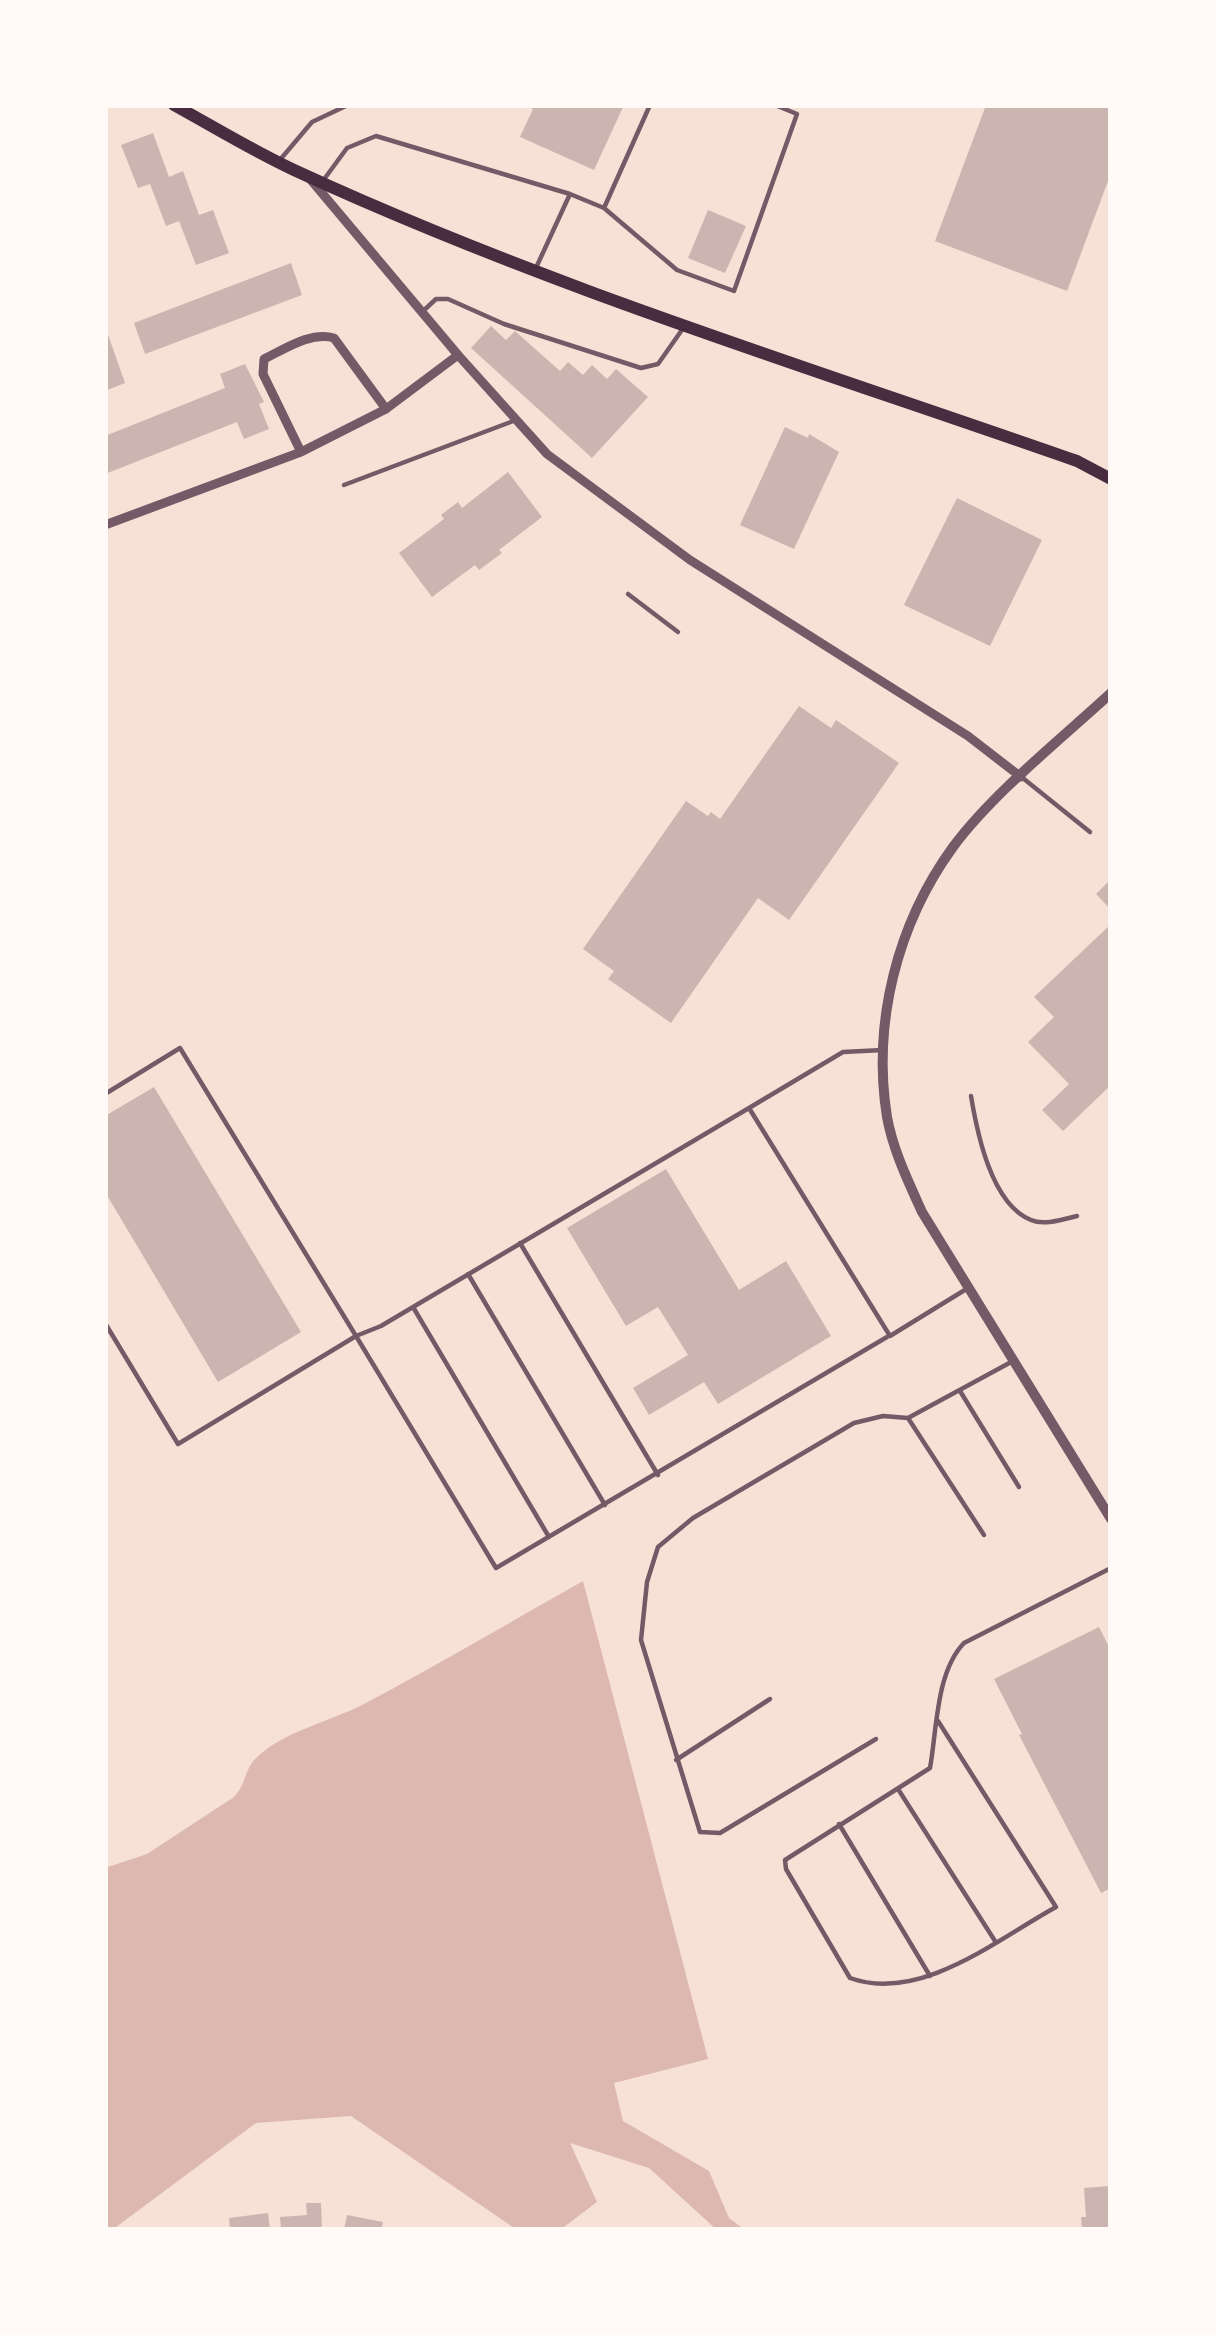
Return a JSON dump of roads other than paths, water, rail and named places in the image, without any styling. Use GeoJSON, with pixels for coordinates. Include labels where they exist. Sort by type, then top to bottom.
{"type":"FeatureCollection","features":[{"type":"Feature","properties":{"kind":"main road"},"geometry":{"type":"LineString","coordinates":[[174,105],[315,179],[535,270],[684,326],[910,400],[1077,461],[1111,479]]}},
{"type":"Feature","properties":{"kind":"street"},"geometry":{"type":"LineString","coordinates":[[315,179],[422,313],[547,454],[690,560],[968,736],[1021,777]]}},
{"type":"Feature","properties":{"kind":"street"},"geometry":{"type":"LineString","coordinates":[[301,452],[263,374],[264,359],[325,334],[334,338],[386,409]]}},
{"type":"Feature","properties":{"kind":"street"},"geometry":{"type":"LineString","coordinates":[[105,525],[301,452],[386,409],[458,355]]}},
{"type":"Feature","properties":{"kind":"street"},"geometry":{"type":"LineString","coordinates":[[1111,693],[955,844],[925,891],[890,987],[883,1051],[887,1120],[922,1212],[1111,1519]]}},
{"type":"Feature","properties":{"kind":"lane"},"geometry":{"type":"LineString","coordinates":[[278,162],[312,122],[348,105]]}},
{"type":"Feature","properties":{"kind":"lane"},"geometry":{"type":"LineString","coordinates":[[604,208],[650,105]]}},
{"type":"Feature","properties":{"kind":"lane"},"geometry":{"type":"LineString","coordinates":[[315,179],[347,148],[376,136],[604,208],[676,270],[734,291],[797,114],[775,105]]}},
{"type":"Feature","properties":{"kind":"lane"},"geometry":{"type":"LineString","coordinates":[[535,270],[570,194]]}},
{"type":"Feature","properties":{"kind":"lane"},"geometry":{"type":"LineString","coordinates":[[422,313],[436,299],[448,299],[504,324],[640,368],[658,364],[684,326]]}},
{"type":"Feature","properties":{"kind":"lane"},"geometry":{"type":"LineString","coordinates":[[344,485],[516,420]]}},
{"type":"Feature","properties":{"kind":"lane"},"geometry":{"type":"LineString","coordinates":[[628,595],[678,632]]}},
{"type":"Feature","properties":{"kind":"lane"},"geometry":{"type":"LineString","coordinates":[[1021,777],[1090,832]]}},
{"type":"Feature","properties":{"kind":"lane"},"geometry":{"type":"LineString","coordinates":[[105,1094],[180,1048],[496,1568],[968,1288]]}},
{"type":"Feature","properties":{"kind":"lane"},"geometry":{"type":"LineString","coordinates":[[105,1323],[178,1444],[843,1052],[883,1051]]}},
{"type":"Feature","properties":{"kind":"lane"},"geometry":{"type":"LineString","coordinates":[[970,1096],[991,1175],[1012,1206],[1031,1221],[1078,1216]]}},
{"type":"Feature","properties":{"kind":"lane"},"geometry":{"type":"LineString","coordinates":[[749,1108],[890,1336]]}},
{"type":"Feature","properties":{"kind":"lane"},"geometry":{"type":"LineString","coordinates":[[520,1243],[658,1475]]}},
{"type":"Feature","properties":{"kind":"lane"},"geometry":{"type":"LineString","coordinates":[[468,1274],[605,1505]]}},
{"type":"Feature","properties":{"kind":"lane"},"geometry":{"type":"LineString","coordinates":[[413,1307],[549,1537]]}},
{"type":"Feature","properties":{"kind":"lane"},"geometry":{"type":"LineString","coordinates":[[876,1739],[720,1834],[700,1832],[641,1640],[646,1582],[658,1547],[693,1518],[854,1423],[883,1416],[908,1418],[1013,1360]]}},
{"type":"Feature","properties":{"kind":"lane"},"geometry":{"type":"LineString","coordinates":[[960,1391],[1019,1487]]}},
{"type":"Feature","properties":{"kind":"lane"},"geometry":{"type":"LineString","coordinates":[[908,1418],[984,1535]]}},
{"type":"Feature","properties":{"kind":"lane"},"geometry":{"type":"LineString","coordinates":[[938,1721],[1056,1907],[930,1976],[893,1986],[850,1978],[785,1860],[930,1768],[938,1721],[952,1656],[964,1643],[1111,1568]]}},
{"type":"Feature","properties":{"kind":"lane"},"geometry":{"type":"LineString","coordinates":[[676,1760],[770,1700]]}},
{"type":"Feature","properties":{"kind":"lane"},"geometry":{"type":"LineString","coordinates":[[897,1788],[995,1941]]}},
{"type":"Feature","properties":{"kind":"lane"},"geometry":{"type":"LineString","coordinates":[[839,1824],[930,1976]]}}]}
